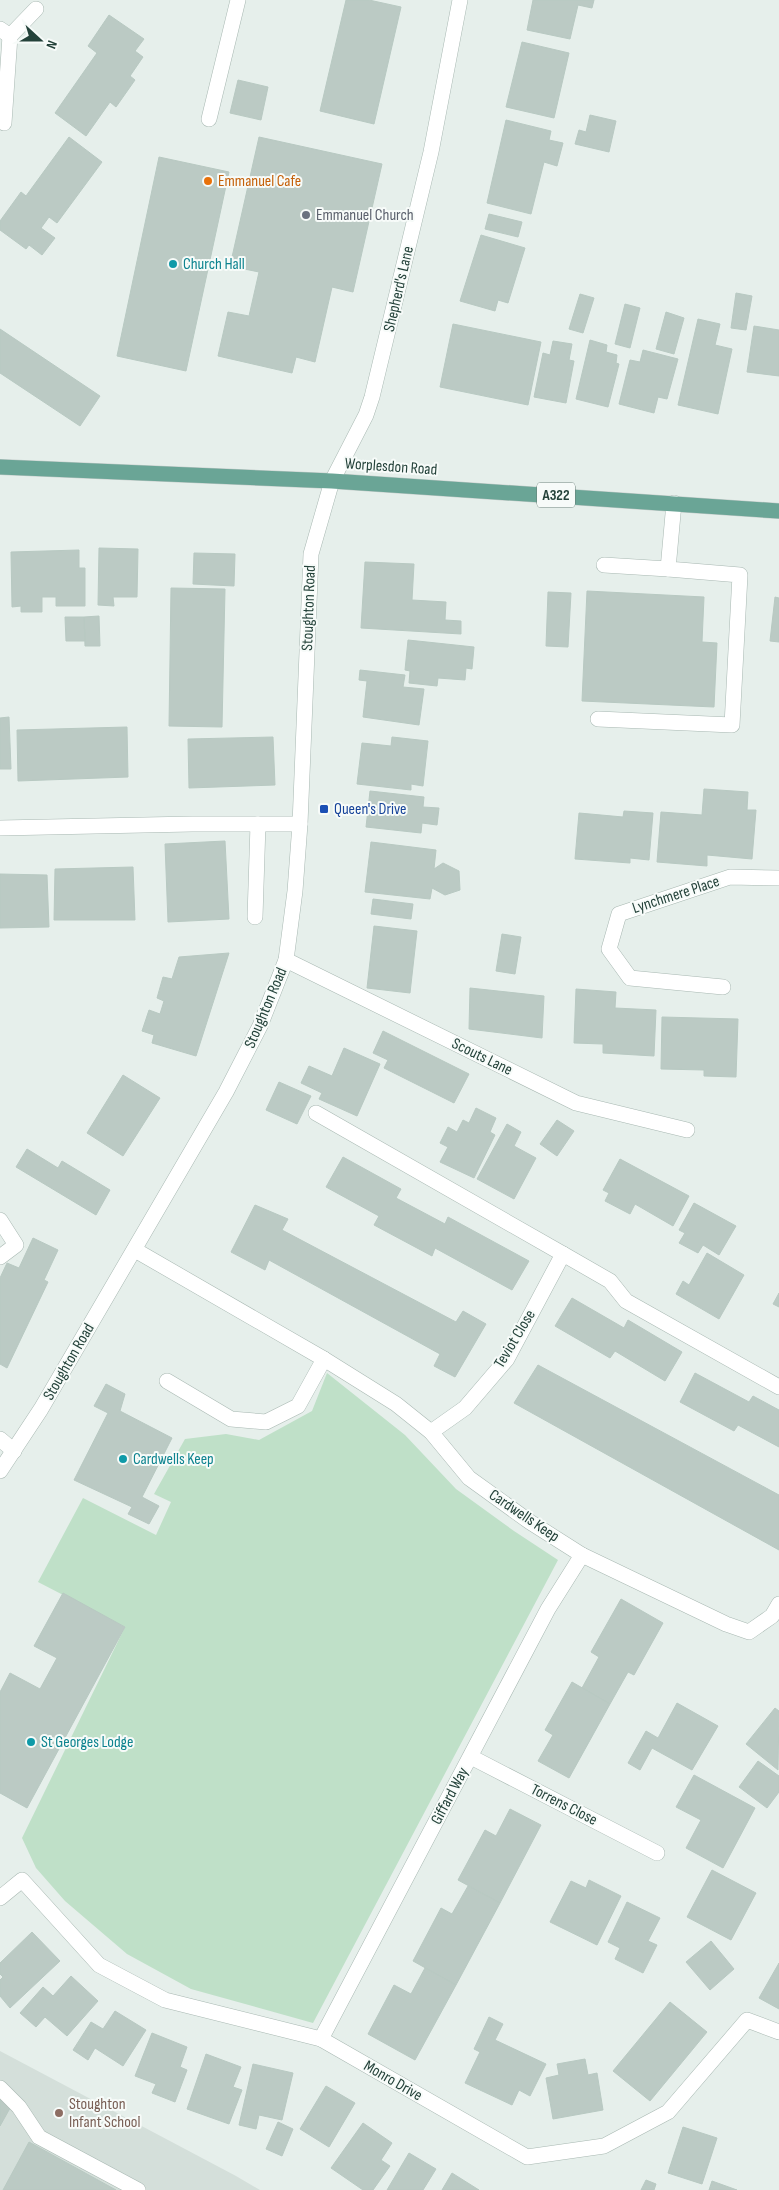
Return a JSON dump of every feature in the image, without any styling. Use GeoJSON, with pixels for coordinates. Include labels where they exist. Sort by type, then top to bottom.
{"type":"FeatureCollection","features":[{"type":"Feature","properties":{"kind":"main road","name":"Worplesdon Road"},"geometry":{"type":"LineString","coordinates":[[0,466],[332,481],[779,511]]}},
{"type":"Feature","properties":{"kind":"street"},"geometry":{"type":"LineString","coordinates":[[210,119],[238,0]]}},
{"type":"Feature","properties":{"kind":"street","name":"Shepherd's Lane"},"geometry":{"type":"LineString","coordinates":[[332,481],[366,415],[372,397],[431,152],[460,0]]}},
{"type":"Feature","properties":{"kind":"street"},"geometry":{"type":"LineString","coordinates":[[4,124],[5,32],[36,9]]}},
{"type":"Feature","properties":{"kind":"street","name":"Stoughton Road"},"geometry":{"type":"LineString","coordinates":[[0,1471],[41,1409],[231,1084],[260,1026],[286,960],[295,891],[300,824],[311,554],[332,481]]}},
{"type":"Feature","properties":{"kind":"street"},"geometry":{"type":"LineString","coordinates":[[668,569],[674,503]]}},
{"type":"Feature","properties":{"kind":"street"},"geometry":{"type":"LineString","coordinates":[[598,719],[732,725],[740,575],[604,565]]}},
{"type":"Feature","properties":{"kind":"street"},"geometry":{"type":"LineString","coordinates":[[255,917],[258,824]]}},
{"type":"Feature","properties":{"kind":"street"},"geometry":{"type":"LineString","coordinates":[[0,828],[300,824]]}},
{"type":"Feature","properties":{"kind":"street","name":"Lynchmere Place"},"geometry":{"type":"LineString","coordinates":[[723,987],[630,978],[609,949],[619,914],[730,877],[779,878]]}},
{"type":"Feature","properties":{"kind":"street","name":"Scouts Lane"},"geometry":{"type":"LineString","coordinates":[[286,960],[576,1103],[687,1130]]}},
{"type":"Feature","properties":{"kind":"street"},"geometry":{"type":"LineString","coordinates":[[316,1113],[610,1281],[626,1301],[779,1387]]}},
{"type":"Feature","properties":{"kind":"street"},"geometry":{"type":"LineString","coordinates":[[0,1220],[16,1245],[0,1257]]}},
{"type":"Feature","properties":{"kind":"street","name":"Cardwells Keep"},"geometry":{"type":"LineString","coordinates":[[135,1250],[324,1358],[396,1404],[431,1432],[469,1478],[530,1522],[582,1554],[726,1624],[749,1632],[772,1616],[779,1604]]}},
{"type":"Feature","properties":{"kind":"street","name":"Teviot Close"},"geometry":{"type":"LineString","coordinates":[[431,1432],[465,1408],[507,1359],[563,1254]]}},
{"type":"Feature","properties":{"kind":"street"},"geometry":{"type":"LineString","coordinates":[[167,1380],[231,1419],[266,1422],[298,1406],[324,1358]]}},
{"type":"Feature","properties":{"kind":"street"},"geometry":{"type":"LineString","coordinates":[[0,1439],[14,1451]]}},
{"type":"Feature","properties":{"kind":"street","name":"Giffard Way"},"geometry":{"type":"LineString","coordinates":[[321,2039],[548,1609],[582,1554]]}},
{"type":"Feature","properties":{"kind":"street","name":"Torrens Close"},"geometry":{"type":"LineString","coordinates":[[471,1757],[658,1853]]}},
{"type":"Feature","properties":{"kind":"street","name":"Monro Drive"},"geometry":{"type":"LineString","coordinates":[[0,1898],[22,1880],[99,1965],[165,2000],[321,2039],[527,2157],[604,2146],[668,2112],[747,2020],[779,2032]]}},
{"type":"Feature","properties":{"kind":"street"},"geometry":{"type":"LineString","coordinates":[[0,2088],[19,2107],[38,2137],[138,2190]]}},
{"type":"Feature","properties":{"kind":"shaded area","name":"Stoughton Infant School"},"geometry":{"type":"Polygon","coordinates":[[[0,2051],[236,2176],[260,2190],[0,2190],[0,2051]]]}},
{"type":"Feature","properties":{"kind":"green space"},"geometry":{"type":"Polygon","coordinates":[[[327,1373],[405,1435],[456,1489],[558,1560],[313,2023],[191,1989],[127,1954],[65,1901],[36,1868],[22,1838],[125,1627],[38,1582],[83,1498],[156,1535],[171,1502],[154,1494],[185,1439],[226,1434],[259,1440],[312,1411],[327,1373]]]}},
{"type":"Feature","properties":{"kind":"building"},"geometry":{"type":"Polygon","coordinates":[[[346,0],[369,0],[401,7],[374,124],[320,111],[346,0]]]}},
{"type":"Feature","properties":{"kind":"building"},"geometry":{"type":"Polygon","coordinates":[[[533,0],[594,0],[592,8],[578,5],[570,39],[527,30],[533,0]]]}},
{"type":"Feature","properties":{"kind":"building"},"geometry":{"type":"Polygon","coordinates":[[[109,15],[144,39],[135,51],[143,57],[130,76],[135,80],[116,107],[110,102],[86,136],[55,113],[97,53],[88,46],[109,15]]]}},
{"type":"Feature","properties":{"kind":"building"},"geometry":{"type":"Polygon","coordinates":[[[522,42],[569,53],[554,118],[506,107],[522,42]]]}},
{"type":"Feature","properties":{"kind":"building"},"geometry":{"type":"Polygon","coordinates":[[[238,80],[268,87],[261,120],[230,113],[238,80]]]}},
{"type":"Feature","properties":{"kind":"building"},"geometry":{"type":"Polygon","coordinates":[[[590,115],[616,121],[609,152],[575,144],[579,130],[586,132],[590,115]]]}},
{"type":"Feature","properties":{"kind":"building"},"geometry":{"type":"Polygon","coordinates":[[[506,120],[551,131],[549,140],[563,143],[557,166],[544,162],[531,214],[487,203],[506,120]]]}},
{"type":"Feature","properties":{"kind":"building"},"geometry":{"type":"Polygon","coordinates":[[[69,137],[102,162],[57,223],[49,217],[41,228],[55,238],[42,255],[29,245],[26,249],[0,230],[0,221],[21,192],[26,196],[69,137]]]}},
{"type":"Feature","properties":{"kind":"building","name":"Emmanuel Church"},"geometry":{"type":"Polygon","coordinates":[[[259,137],[382,164],[353,292],[332,287],[315,362],[296,357],[292,373],[218,356],[228,312],[249,316],[259,272],[230,266],[259,137]]]}},
{"type":"Feature","properties":{"kind":"building","name":"Church Hall"},"geometry":{"type":"Polygon","coordinates":[[[159,157],[229,172],[186,371],[117,356],[159,157]]]}},
{"type":"Feature","properties":{"kind":"building"},"geometry":{"type":"Polygon","coordinates":[[[489,214],[522,222],[518,237],[485,229],[489,214]]]}},
{"type":"Feature","properties":{"kind":"building"},"geometry":{"type":"Polygon","coordinates":[[[481,235],[525,248],[508,303],[498,300],[495,311],[460,301],[481,235]]]}},
{"type":"Feature","properties":{"kind":"building"},"geometry":{"type":"Polygon","coordinates":[[[736,293],[752,296],[746,330],[731,328],[736,293]]]}},
{"type":"Feature","properties":{"kind":"building"},"geometry":{"type":"Polygon","coordinates":[[[580,294],[594,298],[583,333],[569,329],[580,294]]]}},
{"type":"Feature","properties":{"kind":"building"},"geometry":{"type":"Polygon","coordinates":[[[625,304],[640,308],[630,348],[615,344],[625,304]]]}},
{"type":"Feature","properties":{"kind":"building"},"geometry":{"type":"Polygon","coordinates":[[[666,312],[684,318],[674,354],[656,349],[666,312]]]}},
{"type":"Feature","properties":{"kind":"building"},"geometry":{"type":"Polygon","coordinates":[[[698,319],[720,324],[715,345],[732,349],[718,414],[678,405],[698,319]]]}},
{"type":"Feature","properties":{"kind":"building"},"geometry":{"type":"Polygon","coordinates":[[[453,324],[541,342],[528,405],[440,387],[453,324]]]}},
{"type":"Feature","properties":{"kind":"building"},"geometry":{"type":"Polygon","coordinates":[[[754,326],[779,330],[779,376],[747,372],[754,326]]]}},
{"type":"Feature","properties":{"kind":"building"},"geometry":{"type":"Polygon","coordinates":[[[0,329],[100,396],[80,426],[0,373],[0,329]]]}},
{"type":"Feature","properties":{"kind":"building"},"geometry":{"type":"Polygon","coordinates":[[[590,340],[607,345],[606,352],[617,355],[616,363],[619,364],[608,407],[576,399],[590,340]]]}},
{"type":"Feature","properties":{"kind":"building"},"geometry":{"type":"Polygon","coordinates":[[[553,341],[572,344],[569,360],[574,361],[566,403],[534,397],[543,353],[550,355],[553,341]]]}},
{"type":"Feature","properties":{"kind":"building"},"geometry":{"type":"Polygon","coordinates":[[[643,350],[678,359],[667,399],[658,397],[654,413],[619,404],[630,360],[640,362],[643,350]]]}},
{"type":"Feature","properties":{"kind":"building"},"geometry":{"type":"Polygon","coordinates":[[[99,548],[138,549],[137,597],[113,597],[114,606],[98,605],[99,548]]]}},
{"type":"Feature","properties":{"kind":"building"},"geometry":{"type":"Polygon","coordinates":[[[79,550],[79,568],[85,568],[85,606],[56,606],[56,597],[42,597],[42,612],[21,612],[21,606],[12,607],[11,552],[79,550]]]}},
{"type":"Feature","properties":{"kind":"building"},"geometry":{"type":"Polygon","coordinates":[[[194,553],[235,554],[234,586],[193,584],[194,553]]]}},
{"type":"Feature","properties":{"kind":"building"},"geometry":{"type":"Polygon","coordinates":[[[365,562],[414,564],[412,600],[446,602],[445,620],[461,621],[461,634],[361,628],[365,562]]]}},
{"type":"Feature","properties":{"kind":"building"},"geometry":{"type":"Polygon","coordinates":[[[171,588],[225,589],[222,727],[169,726],[171,588]]]}},
{"type":"Feature","properties":{"kind":"building"},"geometry":{"type":"Polygon","coordinates":[[[587,591],[704,597],[702,642],[717,643],[714,707],[582,701],[587,591]]]}},
{"type":"Feature","properties":{"kind":"building"},"geometry":{"type":"Polygon","coordinates":[[[548,592],[571,593],[568,647],[546,646],[548,592]]]}},
{"type":"Feature","properties":{"kind":"building"},"geometry":{"type":"Polygon","coordinates":[[[775,597],[779,598],[779,642],[770,641],[775,597]]]}},
{"type":"Feature","properties":{"kind":"building"},"geometry":{"type":"Polygon","coordinates":[[[99,616],[100,646],[85,646],[84,617],[99,616]]]}},
{"type":"Feature","properties":{"kind":"building"},"geometry":{"type":"Polygon","coordinates":[[[65,617],[84,617],[85,641],[66,641],[65,617]]]}},
{"type":"Feature","properties":{"kind":"building"},"geometry":{"type":"Polygon","coordinates":[[[408,640],[474,647],[472,669],[466,668],[465,680],[438,678],[437,686],[409,683],[410,671],[405,670],[408,640]]]}},
{"type":"Feature","properties":{"kind":"building"},"geometry":{"type":"Polygon","coordinates":[[[360,670],[405,675],[403,687],[424,689],[419,725],[363,717],[367,681],[359,680],[360,670]]]}},
{"type":"Feature","properties":{"kind":"building"},"geometry":{"type":"Polygon","coordinates":[[[9,717],[11,769],[0,769],[0,718],[9,717]]]}},
{"type":"Feature","properties":{"kind":"building"},"geometry":{"type":"Polygon","coordinates":[[[127,727],[128,777],[18,781],[17,730],[127,727]]]}},
{"type":"Feature","properties":{"kind":"building"},"geometry":{"type":"Polygon","coordinates":[[[273,737],[275,785],[189,788],[188,739],[273,737]]]}},
{"type":"Feature","properties":{"kind":"building"},"geometry":{"type":"Polygon","coordinates":[[[392,737],[428,741],[423,786],[411,784],[411,790],[357,784],[362,743],[391,746],[392,737]]]}},
{"type":"Feature","properties":{"kind":"building"},"geometry":{"type":"Polygon","coordinates":[[[704,789],[748,792],[747,810],[756,810],[752,859],[707,855],[707,866],[657,862],[661,812],[702,815],[704,789]]]}},
{"type":"Feature","properties":{"kind":"building"},"geometry":{"type":"Polygon","coordinates":[[[370,791],[424,797],[423,807],[439,808],[437,825],[422,823],[421,833],[366,827],[370,791]]]}},
{"type":"Feature","properties":{"kind":"building"},"geometry":{"type":"Polygon","coordinates":[[[624,811],[653,813],[649,860],[630,858],[630,863],[575,859],[579,813],[623,817],[624,811]]]}},
{"type":"Feature","properties":{"kind":"building"},"geometry":{"type":"Polygon","coordinates":[[[225,841],[229,919],[168,922],[165,844],[225,841]]]}},
{"type":"Feature","properties":{"kind":"building"},"geometry":{"type":"Polygon","coordinates":[[[371,842],[436,850],[434,869],[443,863],[459,871],[460,890],[445,895],[432,888],[430,899],[365,892],[371,842]]]}},
{"type":"Feature","properties":{"kind":"building"},"geometry":{"type":"Polygon","coordinates":[[[133,867],[135,920],[54,920],[55,869],[133,867]]]}},
{"type":"Feature","properties":{"kind":"building"},"geometry":{"type":"Polygon","coordinates":[[[0,874],[47,875],[49,927],[0,928],[0,874]]]}},
{"type":"Feature","properties":{"kind":"building"},"geometry":{"type":"Polygon","coordinates":[[[373,899],[413,904],[411,919],[371,914],[373,899]]]}},
{"type":"Feature","properties":{"kind":"building"},"geometry":{"type":"Polygon","coordinates":[[[374,926],[417,931],[410,993],[367,988],[374,926]]]}},
{"type":"Feature","properties":{"kind":"building"},"geometry":{"type":"Polygon","coordinates":[[[502,934],[521,937],[515,974],[496,971],[502,934]]]}},
{"type":"Feature","properties":{"kind":"building"},"geometry":{"type":"Polygon","coordinates":[[[229,953],[196,1056],[152,1043],[154,1035],[142,1031],[149,1010],[160,1014],[164,1001],[157,998],[163,977],[172,979],[179,957],[229,953]]]}},
{"type":"Feature","properties":{"kind":"building"},"geometry":{"type":"Polygon","coordinates":[[[470,988],[544,996],[542,1038],[469,1029],[470,988]]]}},
{"type":"Feature","properties":{"kind":"building"},"geometry":{"type":"Polygon","coordinates":[[[576,989],[616,992],[615,1008],[656,1010],[654,1056],[603,1053],[603,1044],[574,1043],[576,989]]]}},
{"type":"Feature","properties":{"kind":"building"},"geometry":{"type":"Polygon","coordinates":[[[662,1017],[738,1019],[736,1077],[704,1076],[704,1070],[661,1069],[662,1017]]]}},
{"type":"Feature","properties":{"kind":"building"},"geometry":{"type":"Polygon","coordinates":[[[383,1031],[469,1074],[454,1103],[384,1068],[388,1060],[373,1053],[383,1031]]]}},
{"type":"Feature","properties":{"kind":"building"},"geometry":{"type":"Polygon","coordinates":[[[344,1048],[380,1064],[357,1116],[319,1099],[322,1093],[301,1083],[309,1066],[332,1076],[344,1048]]]}},
{"type":"Feature","properties":{"kind":"building"},"geometry":{"type":"Polygon","coordinates":[[[123,1075],[160,1098],[123,1156],[87,1133],[123,1075]]]}},
{"type":"Feature","properties":{"kind":"building"},"geometry":{"type":"Polygon","coordinates":[[[279,1082],[311,1096],[297,1124],[266,1110],[279,1082]]]}},
{"type":"Feature","properties":{"kind":"building"},"geometry":{"type":"Polygon","coordinates":[[[476,1108],[496,1118],[490,1132],[495,1135],[474,1178],[440,1162],[448,1147],[440,1143],[448,1127],[457,1132],[463,1120],[469,1123],[476,1108]]]}},
{"type":"Feature","properties":{"kind":"building"},"geometry":{"type":"Polygon","coordinates":[[[557,1120],[574,1131],[557,1156],[540,1144],[557,1120]]]}},
{"type":"Feature","properties":{"kind":"building"},"geometry":{"type":"Polygon","coordinates":[[[507,1124],[521,1132],[514,1146],[536,1158],[514,1199],[477,1179],[507,1124]]]}},
{"type":"Feature","properties":{"kind":"building"},"geometry":{"type":"Polygon","coordinates":[[[27,1149],[58,1168],[62,1161],[110,1190],[96,1215],[16,1167],[27,1149]]]}},
{"type":"Feature","properties":{"kind":"building"},"geometry":{"type":"Polygon","coordinates":[[[343,1157],[401,1189],[396,1198],[445,1224],[448,1217],[529,1261],[512,1290],[435,1248],[432,1256],[374,1225],[379,1216],[326,1187],[343,1157]]]}},
{"type":"Feature","properties":{"kind":"building"},"geometry":{"type":"Polygon","coordinates":[[[620,1159],[689,1196],[673,1226],[635,1204],[630,1214],[605,1201],[609,1193],[603,1190],[620,1159]]]}},
{"type":"Feature","properties":{"kind":"building"},"geometry":{"type":"Polygon","coordinates":[[[694,1203],[736,1226],[719,1255],[703,1245],[698,1253],[679,1243],[685,1233],[679,1230],[694,1203]]]}},
{"type":"Feature","properties":{"kind":"building"},"geometry":{"type":"Polygon","coordinates":[[[255,1205],[288,1219],[282,1230],[456,1322],[463,1311],[486,1324],[455,1377],[434,1366],[440,1354],[269,1260],[265,1270],[231,1252],[255,1205]]]}},
{"type":"Feature","properties":{"kind":"building"},"geometry":{"type":"Polygon","coordinates":[[[33,1238],[58,1250],[44,1280],[48,1282],[7,1368],[0,1364],[0,1278],[7,1263],[19,1268],[33,1238]]]}},
{"type":"Feature","properties":{"kind":"building"},"geometry":{"type":"Polygon","coordinates":[[[707,1253],[744,1275],[719,1319],[676,1294],[683,1281],[689,1285],[707,1253]]]}},
{"type":"Feature","properties":{"kind":"building"},"geometry":{"type":"Polygon","coordinates":[[[779,1293],[779,1307],[773,1304],[779,1293]]]}},
{"type":"Feature","properties":{"kind":"building"},"geometry":{"type":"Polygon","coordinates":[[[572,1298],[624,1328],[628,1320],[682,1352],[665,1381],[615,1351],[610,1358],[555,1326],[572,1298]]]}},
{"type":"Feature","properties":{"kind":"building"},"geometry":{"type":"Polygon","coordinates":[[[538,1365],[779,1495],[779,1550],[514,1403],[538,1365]]]}},
{"type":"Feature","properties":{"kind":"building"},"geometry":{"type":"Polygon","coordinates":[[[695,1373],[749,1402],[753,1396],[779,1410],[779,1447],[738,1425],[734,1431],[680,1402],[695,1373]]]}},
{"type":"Feature","properties":{"kind":"building","name":"Cardwells Keep"},"geometry":{"type":"Polygon","coordinates":[[[106,1384],[125,1394],[120,1411],[172,1438],[142,1497],[159,1506],[149,1524],[128,1514],[132,1507],[74,1480],[108,1413],[94,1406],[106,1384]]]}},
{"type":"Feature","properties":{"kind":"building","name":"St Georges Lodge"},"geometry":{"type":"Polygon","coordinates":[[[63,1593],[125,1627],[27,1808],[0,1793],[0,1692],[10,1673],[40,1689],[57,1658],[34,1646],[63,1593]]]}},
{"type":"Feature","properties":{"kind":"building"},"geometry":{"type":"Polygon","coordinates":[[[621,1599],[663,1623],[634,1675],[628,1672],[610,1704],[582,1688],[599,1657],[591,1652],[621,1599]]]}},
{"type":"Feature","properties":{"kind":"building"},"geometry":{"type":"Polygon","coordinates":[[[572,1682],[610,1704],[569,1778],[538,1761],[553,1735],[545,1730],[572,1682]]]}},
{"type":"Feature","properties":{"kind":"building"},"geometry":{"type":"Polygon","coordinates":[[[677,1703],[718,1726],[692,1770],[652,1748],[640,1770],[628,1763],[646,1731],[658,1738],[677,1703]]]}},
{"type":"Feature","properties":{"kind":"building"},"geometry":{"type":"Polygon","coordinates":[[[775,1708],[779,1711],[778,1770],[746,1744],[775,1708]]]}},
{"type":"Feature","properties":{"kind":"building"},"geometry":{"type":"Polygon","coordinates":[[[758,1761],[779,1776],[779,1792],[767,1808],[739,1787],[758,1761]]]}},
{"type":"Feature","properties":{"kind":"building"},"geometry":{"type":"Polygon","coordinates":[[[694,1775],[755,1808],[723,1868],[686,1848],[701,1820],[676,1807],[694,1775]]]}},
{"type":"Feature","properties":{"kind":"building"},"geometry":{"type":"Polygon","coordinates":[[[510,1809],[541,1825],[500,1903],[458,1880],[485,1830],[496,1836],[510,1809]]]}},
{"type":"Feature","properties":{"kind":"building"},"geometry":{"type":"Polygon","coordinates":[[[712,1870],[756,1893],[731,1940],[687,1917],[712,1870]]]}},
{"type":"Feature","properties":{"kind":"building"},"geometry":{"type":"Polygon","coordinates":[[[589,1880],[621,1896],[597,1945],[550,1922],[571,1881],[586,1888],[589,1880]]]}},
{"type":"Feature","properties":{"kind":"building"},"geometry":{"type":"Polygon","coordinates":[[[468,1886],[500,1903],[456,1985],[413,1961],[441,1908],[452,1914],[468,1886]]]}},
{"type":"Feature","properties":{"kind":"building"},"geometry":{"type":"Polygon","coordinates":[[[627,1902],[660,1918],[648,1941],[657,1945],[643,1973],[615,1959],[620,1948],[608,1942],[627,1902]]]}},
{"type":"Feature","properties":{"kind":"building"},"geometry":{"type":"Polygon","coordinates":[[[32,1932],[60,1961],[10,2008],[0,1996],[0,1980],[3,1977],[0,1974],[0,1963],[32,1932]]]}},
{"type":"Feature","properties":{"kind":"building"},"geometry":{"type":"Polygon","coordinates":[[[711,1941],[734,1969],[710,1990],[686,1962],[711,1941]]]}},
{"type":"Feature","properties":{"kind":"building"},"geometry":{"type":"Polygon","coordinates":[[[779,1963],[779,2009],[759,1998],[779,1963]]]}},
{"type":"Feature","properties":{"kind":"building"},"geometry":{"type":"Polygon","coordinates":[[[425,1968],[456,1985],[415,2060],[368,2034],[394,1985],[411,1994],[425,1968]]]}},
{"type":"Feature","properties":{"kind":"building"},"geometry":{"type":"Polygon","coordinates":[[[71,1976],[98,2001],[67,2036],[45,2017],[36,2027],[20,2013],[43,1987],[53,1996],[71,1976]]]}},
{"type":"Feature","properties":{"kind":"building"},"geometry":{"type":"Polygon","coordinates":[[[670,2002],[707,2032],[650,2101],[613,2071],[670,2002]]]}},
{"type":"Feature","properties":{"kind":"building"},"geometry":{"type":"Polygon","coordinates":[[[115,2011],[146,2030],[123,2066],[95,2048],[88,2060],[73,2050],[91,2022],[103,2029],[115,2011]]]}},
{"type":"Feature","properties":{"kind":"building"},"geometry":{"type":"Polygon","coordinates":[[[489,2017],[503,2024],[495,2040],[546,2064],[530,2096],[519,2090],[512,2105],[465,2083],[480,2052],[474,2049],[489,2017]]]}},
{"type":"Feature","properties":{"kind":"building"},"geometry":{"type":"Polygon","coordinates":[[[152,2033],[187,2047],[180,2067],[187,2070],[175,2102],[152,2093],[156,2084],[135,2076],[152,2033]]]}},
{"type":"Feature","properties":{"kind":"building"},"geometry":{"type":"Polygon","coordinates":[[[206,2054],[241,2067],[233,2087],[242,2090],[229,2124],[187,2109],[206,2054]]]}},
{"type":"Feature","properties":{"kind":"building"},"geometry":{"type":"Polygon","coordinates":[[[585,2059],[588,2075],[597,2073],[603,2110],[553,2119],[546,2078],[559,2075],[557,2064],[585,2059]]]}},
{"type":"Feature","properties":{"kind":"building"},"geometry":{"type":"Polygon","coordinates":[[[253,2064],[293,2073],[282,2120],[259,2115],[256,2129],[239,2125],[253,2064]]]}},
{"type":"Feature","properties":{"kind":"building"},"geometry":{"type":"Polygon","coordinates":[[[326,2086],[355,2103],[329,2147],[300,2129],[326,2086]]]}},
{"type":"Feature","properties":{"kind":"building"},"geometry":{"type":"Polygon","coordinates":[[[0,2094],[14,2101],[0,2126],[0,2094]]]}},
{"type":"Feature","properties":{"kind":"building"},"geometry":{"type":"Polygon","coordinates":[[[278,2122],[293,2129],[282,2156],[266,2149],[278,2122]]]}},
{"type":"Feature","properties":{"kind":"building"},"geometry":{"type":"Polygon","coordinates":[[[363,2123],[392,2143],[381,2160],[390,2166],[373,2190],[363,2190],[331,2168],[363,2123]]]}},
{"type":"Feature","properties":{"kind":"building"},"geometry":{"type":"Polygon","coordinates":[[[683,2127],[717,2138],[702,2184],[668,2173],[683,2127]]]}},
{"type":"Feature","properties":{"kind":"building"},"geometry":{"type":"Polygon","coordinates":[[[29,2142],[116,2190],[3,2190],[29,2142]]]}},
{"type":"Feature","properties":{"kind":"building"},"geometry":{"type":"Polygon","coordinates":[[[409,2153],[436,2169],[423,2190],[387,2190],[409,2153]]]}},
{"type":"Feature","properties":{"kind":"building"},"geometry":{"type":"Polygon","coordinates":[[[452,2173],[479,2190],[442,2190],[452,2173]]]}},
{"type":"Feature","properties":{"kind":"building"},"geometry":{"type":"Polygon","coordinates":[[[646,2180],[656,2184],[654,2190],[641,2190],[646,2180]]]}},
{"type":"Feature","properties":{"kind":"building"},"geometry":{"type":"Polygon","coordinates":[[[712,2181],[737,2190],[709,2190],[712,2181]]]}},
{"type":"Feature","properties":{"kind":"place","name":"Emmanuel Cafe"},"geometry":{"type":"Point","coordinates":[208,181]}},
{"type":"Feature","properties":{"kind":"place","name":"Emmanuel Church"},"geometry":{"type":"Point","coordinates":[306,215]}},
{"type":"Feature","properties":{"kind":"place","name":"Church Hall"},"geometry":{"type":"Point","coordinates":[173,264]}},
{"type":"Feature","properties":{"kind":"place","name":"Queen's Drive"},"geometry":{"type":"Point","coordinates":[324,809]}},
{"type":"Feature","properties":{"kind":"place","name":"Cardwells Keep"},"geometry":{"type":"Point","coordinates":[123,1459]}},
{"type":"Feature","properties":{"kind":"place","name":"St Georges Lodge"},"geometry":{"type":"Point","coordinates":[31,1742]}},
{"type":"Feature","properties":{"kind":"place","name":"Stoughton Infant School"},"geometry":{"type":"Point","coordinates":[59,2113]}}]}
